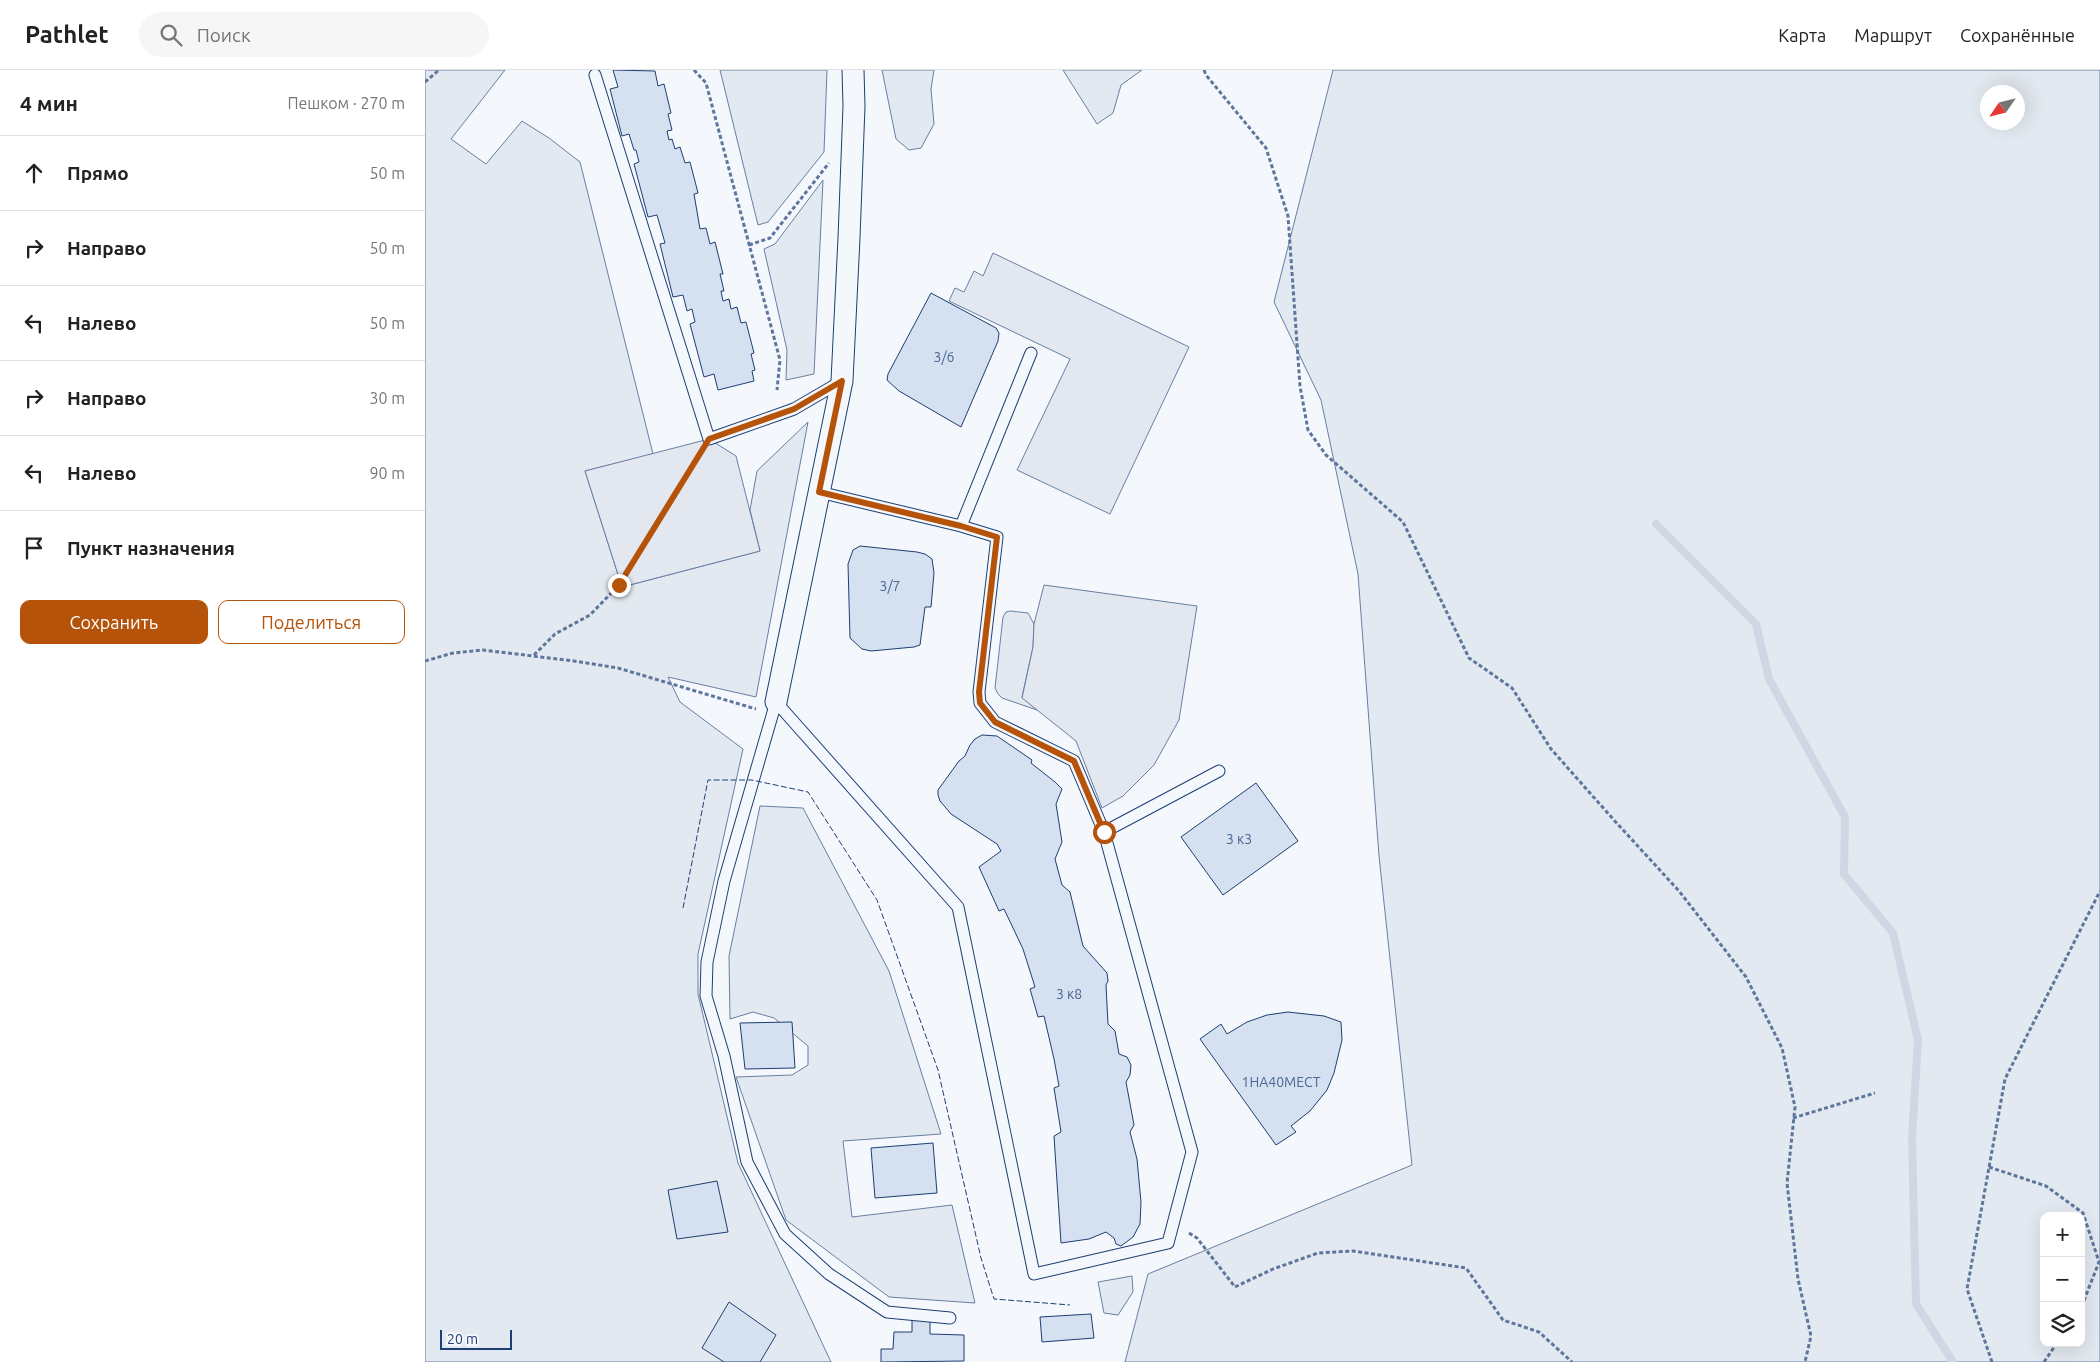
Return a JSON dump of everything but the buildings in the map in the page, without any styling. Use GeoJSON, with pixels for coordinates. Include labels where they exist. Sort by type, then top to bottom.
{"type":"FeatureCollection","features":[{"type":"Feature","properties":{"kind":"street"},"geometry":{"type":"LineString","coordinates":[[773,708],[842,381],[854,106],[853,70]]}},
{"type":"Feature","properties":{"kind":"lane"},"geometry":{"type":"LineString","coordinates":[[595,75],[709,439],[794,409],[842,381]]}},
{"type":"Feature","properties":{"kind":"lane"},"geometry":{"type":"LineString","coordinates":[[961,526],[1031,353]]}},
{"type":"Feature","properties":{"kind":"lane"},"geometry":{"type":"LineString","coordinates":[[773,708],[958,907],[1034,1274],[1168,1244],[1192,1152],[1104,832],[1074,761],[995,722],[980,703],[979,692],[997,537],[961,526],[819,492]]}},
{"type":"Feature","properties":{"kind":"lane"},"geometry":{"type":"LineString","coordinates":[[773,708],[724,881],[707,962],[706,996],[724,1056],[747,1162],[785,1234],[829,1274],[887,1312],[950,1318]]}},
{"type":"Feature","properties":{"kind":"lane"},"geometry":{"type":"LineString","coordinates":[[1104,832],[1219,770]]}},
{"type":"Feature","properties":{"kind":"path"},"geometry":{"type":"LineString","coordinates":[[425,82],[439,70]]}},
{"type":"Feature","properties":{"kind":"path"},"geometry":{"type":"LineString","coordinates":[[694,70],[706,83],[780,360],[777,390]]}},
{"type":"Feature","properties":{"kind":"path"},"geometry":{"type":"LineString","coordinates":[[1204,70],[1206,75],[1267,148],[1288,216],[1301,386],[1308,430],[1326,455],[1403,522],[1469,658],[1512,688],[1551,749],[1679,891],[1746,977],[1782,1048],[1795,1107],[1787,1183],[1798,1279],[1811,1336],[1805,1362]]}},
{"type":"Feature","properties":{"kind":"path"},"geometry":{"type":"LineString","coordinates":[[749,244],[770,238],[833,159]]}},
{"type":"Feature","properties":{"kind":"path"},"geometry":{"type":"LineString","coordinates":[[533,655],[555,634],[590,616],[619,585],[709,439]]}},
{"type":"Feature","properties":{"kind":"path"},"geometry":{"type":"LineString","coordinates":[[425,661],[453,653],[483,650],[533,655],[617,668],[773,708]]}},
{"type":"Feature","properties":{"kind":"path"},"geometry":{"type":"LineString","coordinates":[[1992,1362],[1967,1289],[2005,1079],[2100,891]]}},
{"type":"Feature","properties":{"kind":"path"},"geometry":{"type":"LineString","coordinates":[[1793,1118],[1875,1093]]}},
{"type":"Feature","properties":{"kind":"path"},"geometry":{"type":"LineString","coordinates":[[1989,1168],[2047,1186],[2083,1213],[2099,1262],[2083,1302]]}},
{"type":"Feature","properties":{"kind":"path"},"geometry":{"type":"LineString","coordinates":[[1173,1224],[1197,1238],[1235,1287],[1273,1269],[1318,1253],[1353,1251],[1466,1268],[1503,1320],[1539,1332],[1572,1362]]}},
{"type":"Feature","properties":{"kind":"path"},"geometry":{"type":"LineString","coordinates":[[2044,1362],[2054,1347]]}},
{"type":"Feature","properties":{"kind":"shaded area"},"geometry":{"type":"Polygon","coordinates":[[[425,70],[505,70],[451,139],[486,164],[522,121],[549,138],[580,162],[653,454],[585,471],[622,587],[760,551],[750,510],[757,471],[808,422],[756,697],[668,677],[680,702],[743,749],[698,954],[698,994],[738,1163],[831,1362],[425,1362],[425,70]]]}},
{"type":"Feature","properties":{"kind":"shaded area"},"geometry":{"type":"Polygon","coordinates":[[[720,70],[827,70],[824,152],[768,222],[758,225],[720,70]]]}},
{"type":"Feature","properties":{"kind":"shaded area"},"geometry":{"type":"Polygon","coordinates":[[[882,70],[934,70],[931,89],[934,124],[921,148],[909,150],[896,139],[882,70]]]}},
{"type":"Feature","properties":{"kind":"shaded area"},"geometry":{"type":"Polygon","coordinates":[[[1063,70],[1142,70],[1121,85],[1113,113],[1097,124],[1063,70]]]}},
{"type":"Feature","properties":{"kind":"shaded area"},"geometry":{"type":"Polygon","coordinates":[[[1333,70],[2100,70],[2100,1362],[1125,1362],[1148,1274],[1412,1165],[1379,856],[1358,574],[1321,400],[1274,302],[1333,70]]]}},
{"type":"Feature","properties":{"kind":"shaded area"},"geometry":{"type":"Polygon","coordinates":[[[823,180],[814,374],[786,380],[787,350],[764,249],[775,244],[823,180]]]}},
{"type":"Feature","properties":{"kind":"shaded area"},"geometry":{"type":"Polygon","coordinates":[[[993,253],[1189,347],[1110,514],[1017,470],[1070,359],[949,301],[955,288],[964,292],[974,271],[983,276],[993,253]]]}},
{"type":"Feature","properties":{"kind":"shaded area"},"geometry":{"type":"Polygon","coordinates":[[[709,439],[736,456],[760,551],[622,587],[585,471],[709,439]]]}},
{"type":"Feature","properties":{"kind":"shaded area"},"geometry":{"type":"Polygon","coordinates":[[[1044,585],[1197,606],[1179,720],[1154,765],[1123,796],[1102,808],[1076,741],[1022,698],[1033,647],[1034,624],[1044,585]]]}},
{"type":"Feature","properties":{"kind":"shaded area"},"geometry":{"type":"Polygon","coordinates":[[[1006,612],[1028,613],[1034,624],[1033,647],[1022,697],[1037,710],[1002,698],[995,688],[1003,617],[1006,612]]]}},
{"type":"Feature","properties":{"kind":"shaded area"},"geometry":{"type":"Polygon","coordinates":[[[760,806],[803,808],[889,971],[941,1134],[843,1141],[852,1217],[952,1205],[975,1303],[889,1297],[786,1220],[736,1077],[792,1075],[808,1065],[808,1046],[774,1018],[753,1012],[730,1019],[729,956],[760,806]]]}},
{"type":"Feature","properties":{"kind":"shaded area"},"geometry":{"type":"Polygon","coordinates":[[[1132,1276],[1133,1292],[1118,1315],[1104,1313],[1098,1282],[1132,1276]]]}},
{"type":"Feature","properties":{"kind":"waterway"},"geometry":{"type":"LineString","coordinates":[[1656,524],[1756,624],[1769,679],[1845,817],[1844,874],[1893,933],[1918,1040],[1912,1139],[1916,1304],[1953,1362]]}},
{"type":"Feature","properties":{"kind":"fence"},"geometry":{"type":"LineString","coordinates":[[683,908],[708,780],[752,780],[808,792],[877,900],[938,1070],[981,1258],[994,1299],[1070,1305]]}},
{"type":"Feature","properties":{"kind":"route"},"geometry":{"type":"LineString","coordinates":[[619,585],[709,439],[794,409],[842,381],[819,492],[961,526],[997,537],[979,692],[980,703],[995,722],[1074,761],[1104,832]]}}]}
